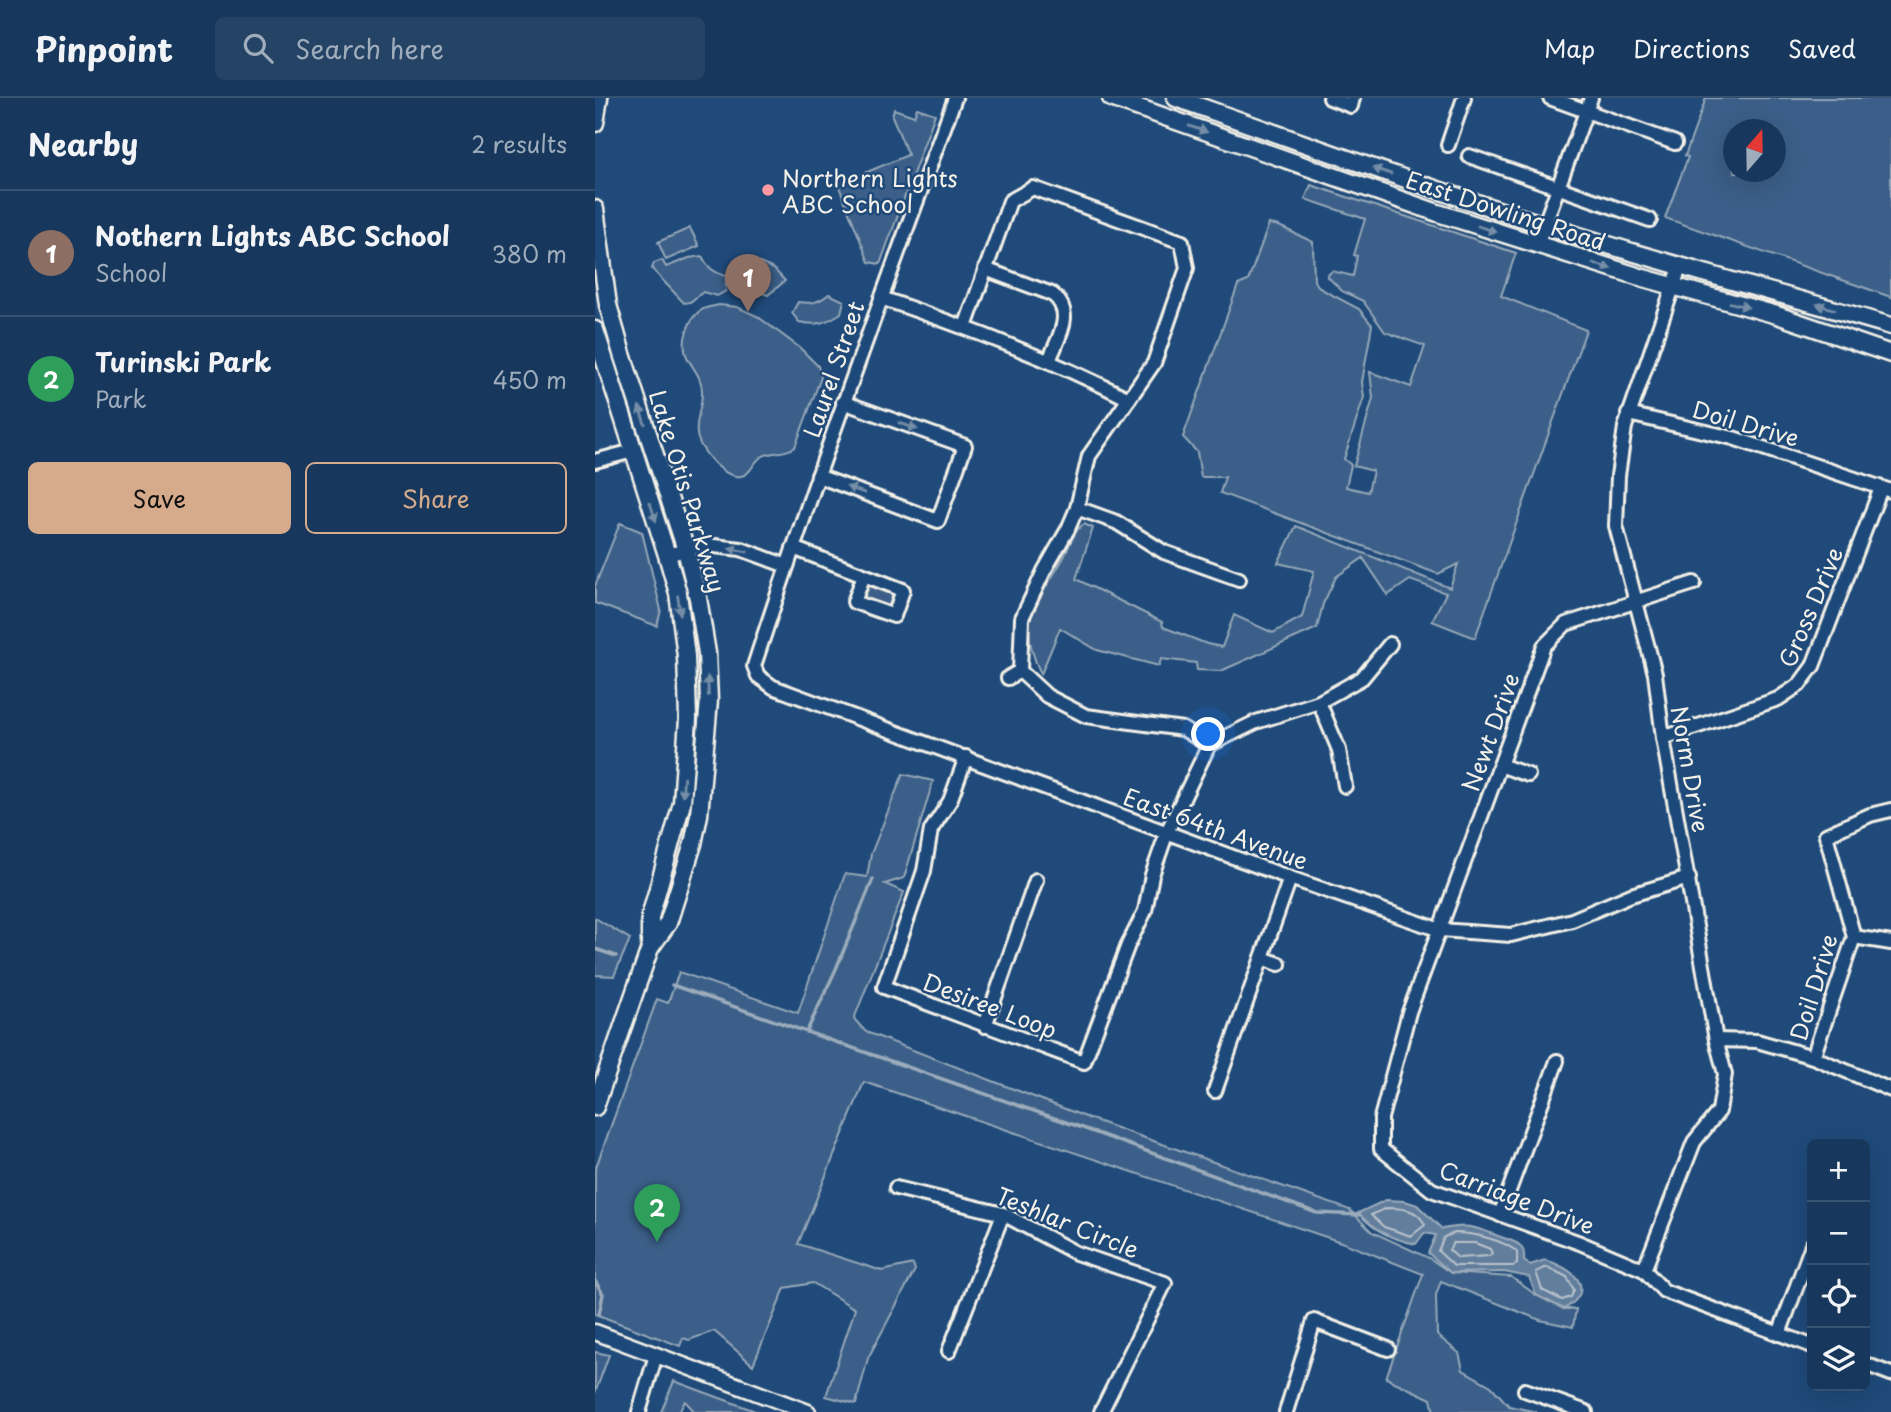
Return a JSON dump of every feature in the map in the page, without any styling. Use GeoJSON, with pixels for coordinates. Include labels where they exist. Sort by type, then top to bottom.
{"type":"FeatureCollection","features":[{"type":"Feature","properties":{"kind":"main road"},"geometry":{"type":"LineString","coordinates":[[595,123],[599,98]]}},
{"type":"Feature","properties":{"kind":"main road","name":"East Dowling Road"},"geometry":{"type":"LineString","coordinates":[[1111,98],[1438,213],[1673,287],[1777,315],[1891,354]]}},
{"type":"Feature","properties":{"kind":"main road","name":"East Dowling Road"},"geometry":{"type":"LineString","coordinates":[[1175,98],[1544,225],[1680,267],[1891,326]]}},
{"type":"Feature","properties":{"kind":"main road","name":"Lake Otis Parkway"},"geometry":{"type":"LineString","coordinates":[[595,209],[608,305],[687,550],[705,641],[709,700],[699,815],[679,893],[668,923],[650,948],[596,1102]]}},
{"type":"Feature","properties":{"kind":"main road","name":"Lake Otis Parkway"},"geometry":{"type":"LineString","coordinates":[[595,330],[667,555],[677,593],[688,673],[688,719],[682,803],[650,917],[650,948]]}},
{"type":"Feature","properties":{"kind":"main road"},"geometry":{"type":"LineString","coordinates":[[633,451],[640,453],[666,490]]}},
{"type":"Feature","properties":{"kind":"main road"},"geometry":{"type":"LineString","coordinates":[[676,828],[684,844],[675,883],[679,893]]}},
{"type":"Feature","properties":{"kind":"street","name":"Laurel Street"},"geometry":{"type":"LineString","coordinates":[[757,656],[843,402],[955,98]]}},
{"type":"Feature","properties":{"kind":"street"},"geometry":{"type":"LineString","coordinates":[[1330,98],[1352,102]]}},
{"type":"Feature","properties":{"kind":"street"},"geometry":{"type":"LineString","coordinates":[[1448,145],[1464,98]]}},
{"type":"Feature","properties":{"kind":"street"},"geometry":{"type":"LineString","coordinates":[[1550,98],[1675,143]]}},
{"type":"Feature","properties":{"kind":"street"},"geometry":{"type":"LineString","coordinates":[[1537,245],[1591,98]]}},
{"type":"Feature","properties":{"kind":"street"},"geometry":{"type":"LineString","coordinates":[[1469,156],[1650,220]]}},
{"type":"Feature","properties":{"kind":"street"},"geometry":{"type":"LineString","coordinates":[[965,327],[1010,201],[1033,188],[1182,242],[1187,268],[1154,363],[1089,456],[1077,508],[1022,618],[1020,671],[1047,696],[1086,716],[1183,730],[1209,745]]}},
{"type":"Feature","properties":{"kind":"street","name":"Norm Drive"},"geometry":{"type":"LineString","coordinates":[[1644,1270],[1695,1142],[1719,1111],[1725,1074],[1716,1040],[1663,738],[1655,674],[1616,526],[1619,461],[1628,414],[1680,267]]}},
{"type":"Feature","properties":{"kind":"street"},"geometry":{"type":"LineString","coordinates":[[985,269],[1052,294],[1061,302],[1066,315],[1049,361]]}},
{"type":"Feature","properties":{"kind":"street"},"geometry":{"type":"LineString","coordinates":[[881,298],[965,327],[1049,361],[1129,399]]}},
{"type":"Feature","properties":{"kind":"street"},"geometry":{"type":"LineString","coordinates":[[818,476],[938,521],[965,446],[843,402]]}},
{"type":"Feature","properties":{"kind":"street","name":"Doil Drive"},"geometry":{"type":"LineString","coordinates":[[1628,414],[1733,438],[1886,490]]}},
{"type":"Feature","properties":{"kind":"street"},"geometry":{"type":"LineString","coordinates":[[595,461],[633,451]]}},
{"type":"Feature","properties":{"kind":"street","name":"Gross Drive"},"geometry":{"type":"LineString","coordinates":[[1663,738],[1778,699],[1799,685],[1813,666],[1886,490]]}},
{"type":"Feature","properties":{"kind":"street"},"geometry":{"type":"LineString","coordinates":[[1077,508],[1116,522],[1164,552],[1239,579]]}},
{"type":"Feature","properties":{"kind":"street"},"geometry":{"type":"LineString","coordinates":[[667,555],[705,545],[741,549],[787,566]]}},
{"type":"Feature","properties":{"kind":"street"},"geometry":{"type":"LineString","coordinates":[[793,548],[864,575]]}},
{"type":"Feature","properties":{"kind":"street","name":"Newt Drive"},"geometry":{"type":"LineString","coordinates":[[1440,930],[1544,646],[1566,624],[1694,583]]}},
{"type":"Feature","properties":{"kind":"street"},"geometry":{"type":"LineString","coordinates":[[1167,832],[1209,745],[1256,722],[1319,702],[1362,678],[1390,644]]}},
{"type":"Feature","properties":{"kind":"street","name":"East 64th Avenue"},"geometry":{"type":"LineString","coordinates":[[757,656],[754,666],[758,676],[773,687],[1290,878],[1440,930],[1511,935],[1572,920],[1631,895],[1689,878]]}},
{"type":"Feature","properties":{"kind":"street"},"geometry":{"type":"LineString","coordinates":[[1008,678],[1020,671]]}},
{"type":"Feature","properties":{"kind":"street"},"geometry":{"type":"LineString","coordinates":[[1319,702],[1339,750],[1345,786]]}},
{"type":"Feature","properties":{"kind":"street","name":"Desiree Loop"},"geometry":{"type":"LineString","coordinates":[[966,757],[950,801],[931,830],[924,871],[884,987],[985,1026],[1084,1062],[1128,945],[1145,911],[1152,874],[1167,832]]}},
{"type":"Feature","properties":{"kind":"street"},"geometry":{"type":"LineString","coordinates":[[1500,765],[1528,775]]}},
{"type":"Feature","properties":{"kind":"street","name":"Doil Drive"},"geometry":{"type":"LineString","coordinates":[[1813,1057],[1854,936],[1826,835],[1870,815],[1891,810]]}},
{"type":"Feature","properties":{"kind":"street"},"geometry":{"type":"LineString","coordinates":[[1215,1091],[1290,878]]}},
{"type":"Feature","properties":{"kind":"street"},"geometry":{"type":"LineString","coordinates":[[985,1026],[1036,880]]}},
{"type":"Feature","properties":{"kind":"street","name":"Carriage Drive"},"geometry":{"type":"LineString","coordinates":[[1440,930],[1409,1012],[1381,1118],[1381,1149],[1432,1190],[1644,1270],[1664,1291],[1807,1344]]}},
{"type":"Feature","properties":{"kind":"street"},"geometry":{"type":"LineString","coordinates":[[1854,936],[1891,943]]}},
{"type":"Feature","properties":{"kind":"street"},"geometry":{"type":"LineString","coordinates":[[1262,958],[1279,964]]}},
{"type":"Feature","properties":{"kind":"street"},"geometry":{"type":"LineString","coordinates":[[1716,1040],[1757,1041],[1813,1057],[1891,1090]]}},
{"type":"Feature","properties":{"kind":"street"},"geometry":{"type":"LineString","coordinates":[[1500,1215],[1557,1061]]}},
{"type":"Feature","properties":{"kind":"street","name":"Teshlar Circle"},"geometry":{"type":"LineString","coordinates":[[896,1188],[1003,1214],[1076,1253],[1164,1283],[1101,1412]]}},
{"type":"Feature","properties":{"kind":"street"},"geometry":{"type":"LineString","coordinates":[[949,1351],[1003,1214]]}},
{"type":"Feature","properties":{"kind":"street"},"geometry":{"type":"LineString","coordinates":[[1779,1334],[1807,1258]]}},
{"type":"Feature","properties":{"kind":"street"},"geometry":{"type":"LineString","coordinates":[[1286,1412],[1314,1321],[1388,1349]]}},
{"type":"Feature","properties":{"kind":"street"},"geometry":{"type":"LineString","coordinates":[[595,1332],[808,1412]]}},
{"type":"Feature","properties":{"kind":"street"},"geometry":{"type":"LineString","coordinates":[[639,1412],[656,1355]]}},
{"type":"Feature","properties":{"kind":"street"},"geometry":{"type":"LineString","coordinates":[[1870,1366],[1891,1374]]}},
{"type":"Feature","properties":{"kind":"street"},"geometry":{"type":"LineString","coordinates":[[1525,1390],[1586,1412]]}},
{"type":"Feature","properties":{"kind":"shaded area"},"geometry":{"type":"Polygon","coordinates":[[[1706,98],[1891,98],[1891,297],[1665,218],[1688,157],[1685,156],[1706,98]]]}},
{"type":"Feature","properties":{"kind":"shaded area"},"geometry":{"type":"Polygon","coordinates":[[[917,108],[935,114],[880,264],[869,262],[838,184],[908,155],[892,116],[894,109],[914,116],[917,108]]]}},
{"type":"Feature","properties":{"kind":"shaded area"},"geometry":{"type":"Polygon","coordinates":[[[1311,185],[1516,253],[1501,296],[1586,330],[1475,638],[1432,621],[1446,593],[1410,580],[1388,595],[1363,558],[1336,577],[1323,604],[1317,628],[1221,671],[1197,670],[1196,663],[1161,659],[1159,666],[1097,650],[1060,628],[1041,674],[1030,639],[1033,612],[1074,535],[1084,524],[1093,528],[1076,579],[1162,622],[1163,627],[1222,647],[1234,615],[1273,633],[1302,617],[1314,571],[1278,563],[1296,526],[1450,588],[1458,564],[1438,574],[1220,493],[1225,477],[1201,477],[1197,452],[1183,437],[1238,285],[1248,281],[1269,224],[1279,226],[1313,242],[1314,281],[1321,289],[1359,309],[1372,325],[1362,382],[1364,397],[1344,459],[1351,465],[1346,487],[1368,492],[1373,471],[1354,466],[1373,398],[1370,372],[1411,387],[1425,346],[1385,332],[1363,301],[1342,291],[1327,276],[1332,271],[1353,276],[1357,256],[1354,255],[1365,219],[1305,199],[1311,185]]]}},
{"type":"Feature","properties":{"kind":"shaded area"},"geometry":{"type":"Polygon","coordinates":[[[690,228],[699,246],[666,260],[658,242],[690,228]]]}},
{"type":"Feature","properties":{"kind":"shaded area"},"geometry":{"type":"Polygon","coordinates":[[[702,256],[711,269],[726,276],[726,291],[717,296],[703,292],[690,302],[684,303],[652,269],[654,263],[662,260],[666,267],[702,256]]]}},
{"type":"Feature","properties":{"kind":"shaded area"},"geometry":{"type":"Polygon","coordinates":[[[753,260],[774,269],[785,281],[768,295],[739,284],[738,263],[753,260]]]}},
{"type":"Feature","properties":{"kind":"shaded area"},"geometry":{"type":"Polygon","coordinates":[[[829,294],[844,301],[841,313],[831,319],[816,324],[805,323],[799,322],[792,313],[798,302],[814,302],[829,294]]]}},
{"type":"Feature","properties":{"kind":"shaded area"},"geometry":{"type":"Polygon","coordinates":[[[719,305],[737,307],[757,316],[800,348],[818,366],[821,377],[795,447],[764,456],[741,476],[734,476],[720,468],[707,455],[698,440],[702,386],[685,351],[685,337],[694,317],[703,309],[719,305]]]}},
{"type":"Feature","properties":{"kind":"shaded area"},"geometry":{"type":"Polygon","coordinates":[[[620,523],[642,532],[661,610],[657,626],[595,603],[595,586],[620,523]]]}},
{"type":"Feature","properties":{"kind":"shaded area"},"geometry":{"type":"Polygon","coordinates":[[[871,585],[891,592],[893,597],[889,608],[875,606],[863,598],[871,585]]]}},
{"type":"Feature","properties":{"kind":"shaded area"},"geometry":{"type":"Polygon","coordinates":[[[903,774],[933,781],[904,878],[885,884],[904,892],[854,1019],[866,1032],[1091,1119],[1350,1210],[1372,1232],[1429,1258],[1451,1273],[1511,1277],[1536,1295],[1564,1309],[1576,1309],[1573,1327],[1540,1320],[1441,1281],[1436,1295],[1437,1335],[1459,1353],[1463,1370],[1491,1386],[1509,1406],[1537,1412],[1434,1412],[1431,1399],[1386,1378],[1423,1274],[1344,1243],[864,1082],[798,1244],[882,1271],[913,1264],[915,1270],[868,1358],[856,1404],[826,1396],[855,1309],[813,1283],[785,1288],[753,1365],[714,1331],[689,1340],[683,1338],[680,1346],[595,1314],[595,1170],[657,999],[668,1003],[679,972],[798,1013],[845,874],[867,877],[871,854],[903,774]]]}},
{"type":"Feature","properties":{"kind":"shaded area"},"geometry":{"type":"Polygon","coordinates":[[[595,918],[630,939],[614,976],[595,975],[595,918]]]}},
{"type":"Feature","properties":{"kind":"shaded area"},"geometry":{"type":"Polygon","coordinates":[[[595,1352],[609,1355],[595,1393],[595,1352]]]}},
{"type":"Feature","properties":{"kind":"shaded area"},"geometry":{"type":"Polygon","coordinates":[[[674,1381],[758,1412],[695,1412],[685,1401],[679,1412],[661,1412],[674,1381]]]}},
{"type":"Feature","properties":{"kind":"water"},"geometry":{"type":"Polygon","coordinates":[[[1386,1200],[1417,1205],[1442,1229],[1473,1227],[1515,1242],[1523,1250],[1524,1261],[1530,1265],[1545,1260],[1572,1273],[1578,1280],[1580,1294],[1564,1309],[1536,1295],[1529,1277],[1504,1272],[1451,1273],[1428,1253],[1436,1235],[1424,1233],[1416,1244],[1407,1242],[1377,1229],[1358,1213],[1386,1200]]]}},
{"type":"Feature","properties":{"kind":"waterway"},"geometry":{"type":"LineString","coordinates":[[807,1031],[873,879]]}},
{"type":"Feature","properties":{"kind":"waterway"},"geometry":{"type":"LineString","coordinates":[[595,949],[616,956]]}},
{"type":"Feature","properties":{"kind":"waterway"},"geometry":{"type":"LineString","coordinates":[[672,985],[1317,1213],[1360,1215]]}},
{"type":"Feature","properties":{"kind":"waterway"},"geometry":{"type":"LineString","coordinates":[[595,1281],[603,1294],[599,1314]]}},
{"type":"Feature","properties":{"kind":"place","name":"Northern Lights ABC School"},"geometry":{"type":"Point","coordinates":[768,190]}},
{"type":"Feature","properties":{"kind":"place","name":"Nothern Lights ABC School"},"geometry":{"type":"Point","coordinates":[748,312]}},
{"type":"Feature","properties":{"kind":"place","name":"Turinski Park"},"geometry":{"type":"Point","coordinates":[657,1242]}}]}
